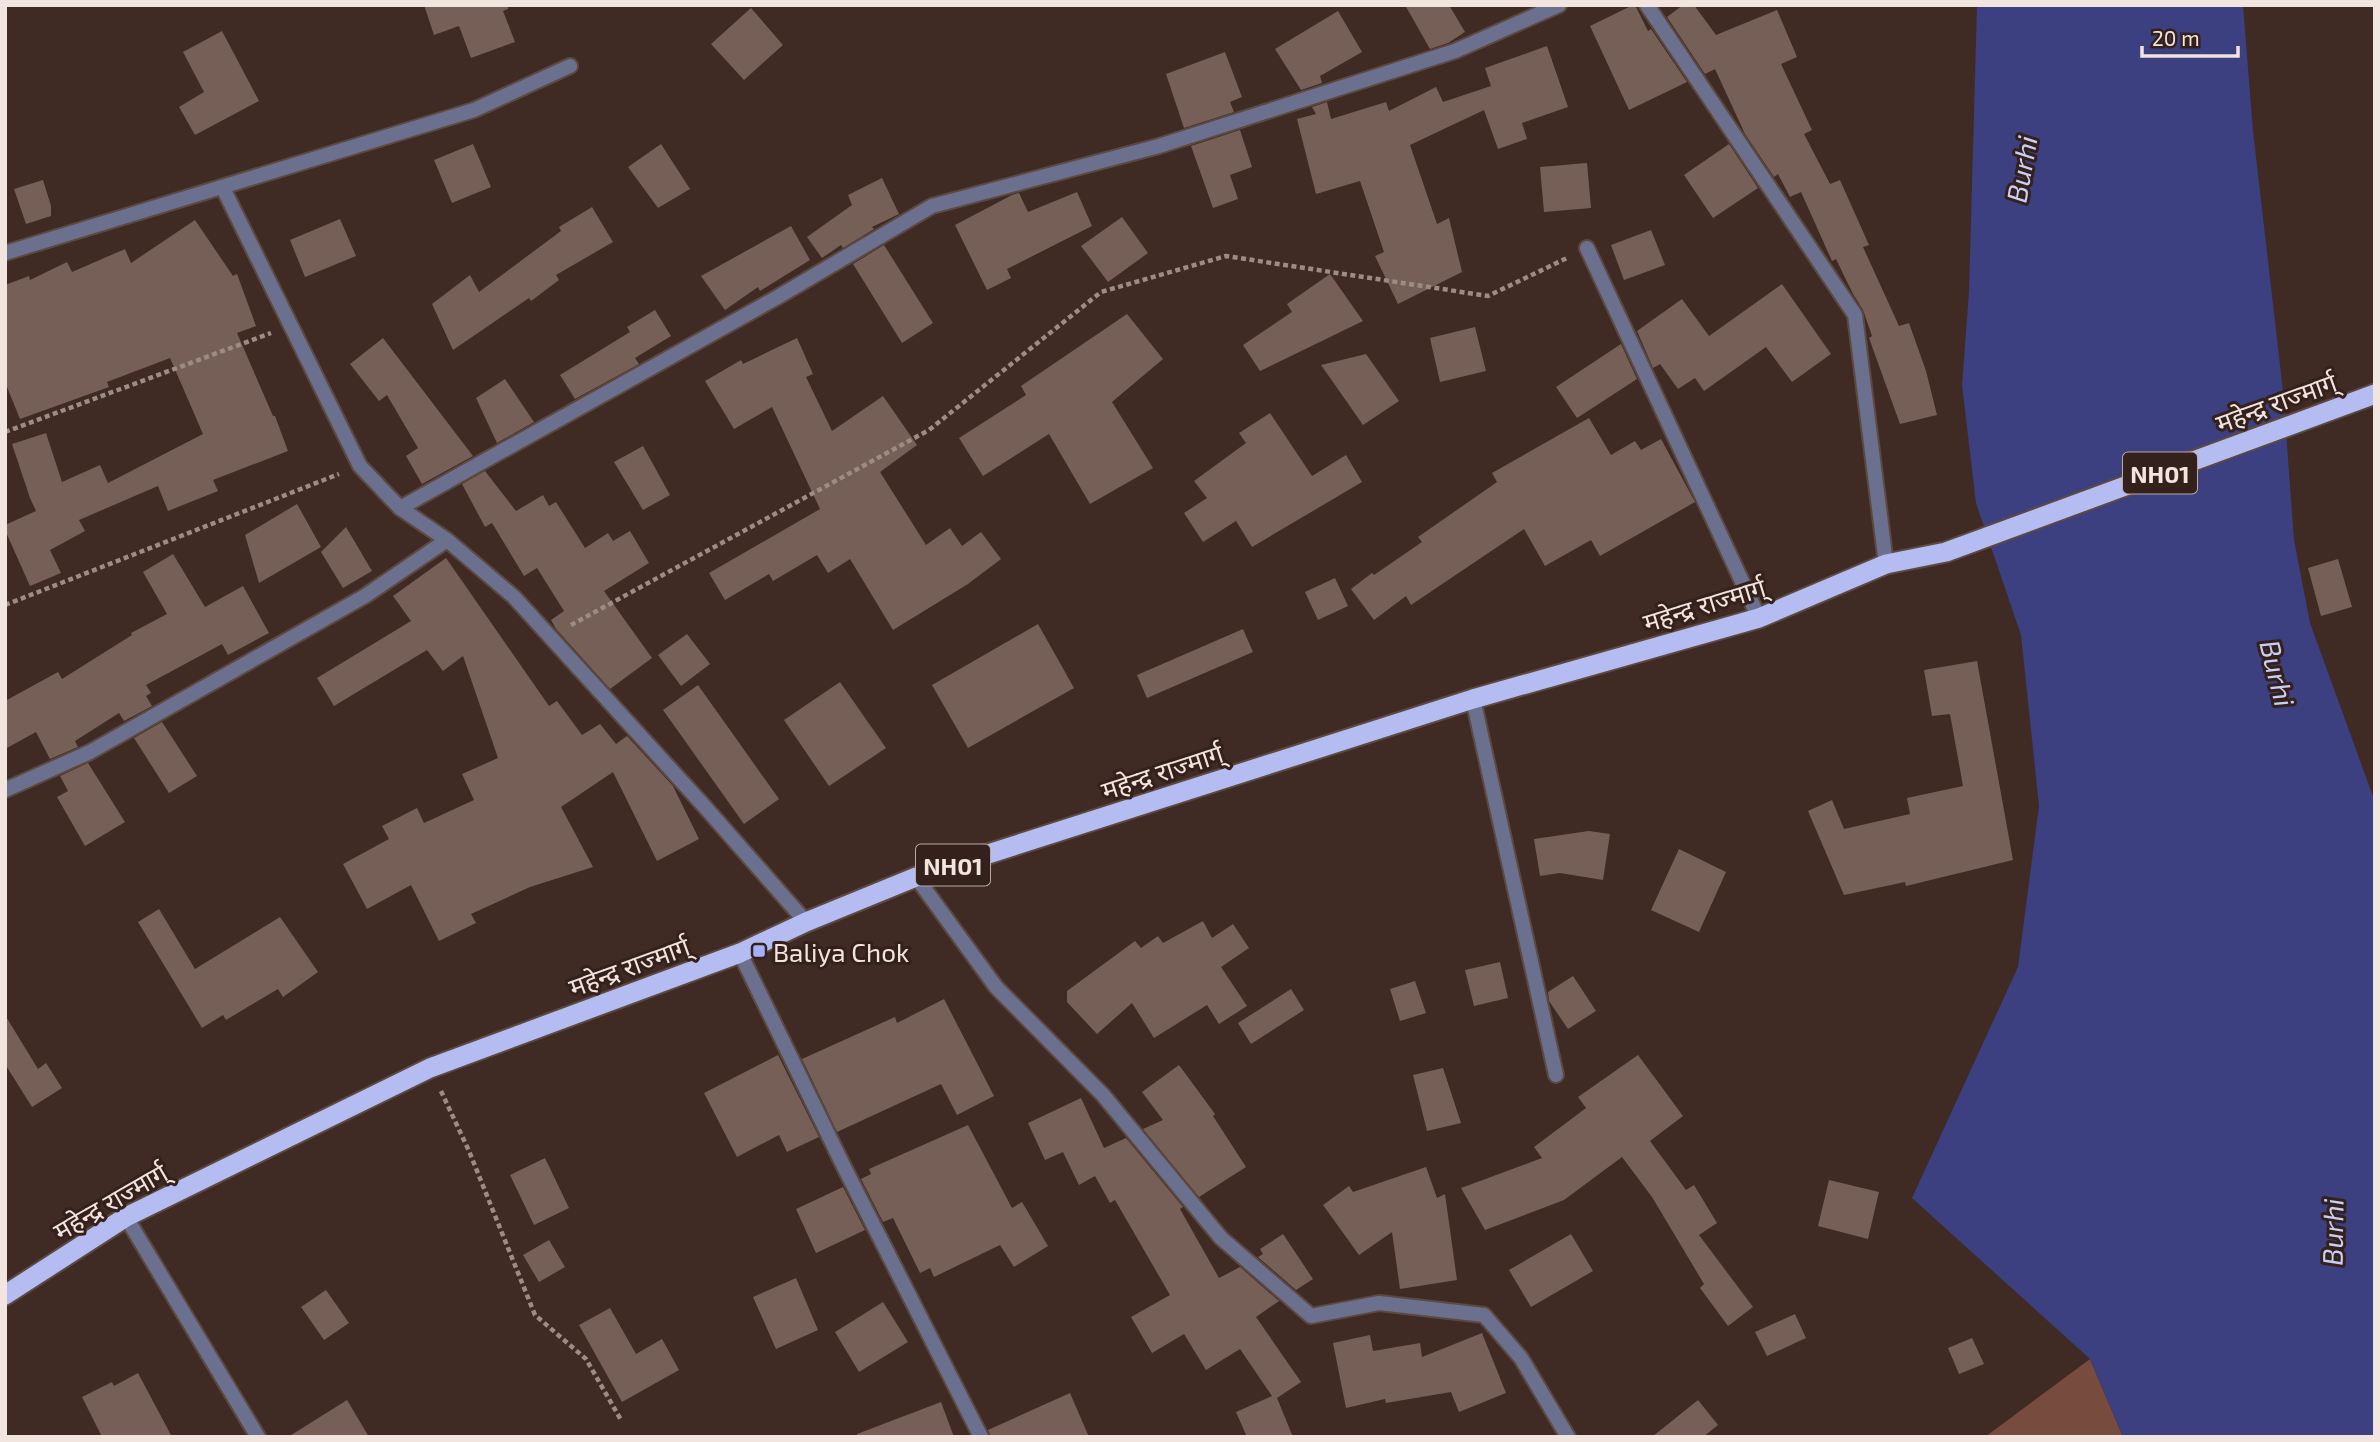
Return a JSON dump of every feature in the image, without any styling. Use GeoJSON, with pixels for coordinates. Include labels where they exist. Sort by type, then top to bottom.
{"type":"FeatureCollection","features":[{"type":"Feature","properties":{"kind":"highway","name":"महेन्द्र राज्मार्ग्"},"geometry":{"type":"LineString","coordinates":[[5,1295],[126,1217],[430,1068],[740,953],[806,922],[916,877],[1473,699],[1759,618],[1886,564],[1946,552],[2375,394]]}},
{"type":"Feature","properties":{"kind":"street"},"geometry":{"type":"LineString","coordinates":[[400,508],[776,298],[932,206],[1159,145],[1455,51],[1559,5]]}},
{"type":"Feature","properties":{"kind":"street"},"geometry":{"type":"LineString","coordinates":[[1647,5],[1854,315],[1886,564]]}},
{"type":"Feature","properties":{"kind":"street"},"geometry":{"type":"LineString","coordinates":[[5,253],[474,110],[570,66]]}},
{"type":"Feature","properties":{"kind":"street"},"geometry":{"type":"LineString","coordinates":[[223,188],[360,466],[400,508],[447,540],[514,597],[806,922]]}},
{"type":"Feature","properties":{"kind":"street"},"geometry":{"type":"LineString","coordinates":[[1587,248],[1759,618]]}},
{"type":"Feature","properties":{"kind":"street"},"geometry":{"type":"LineString","coordinates":[[5,790],[90,752],[138,725],[365,596],[447,540]]}},
{"type":"Feature","properties":{"kind":"street"},"geometry":{"type":"LineString","coordinates":[[1473,699],[1556,1075]]}},
{"type":"Feature","properties":{"kind":"street"},"geometry":{"type":"LineString","coordinates":[[916,877],[996,987],[1103,1095],[1221,1238],[1311,1316],[1380,1303],[1484,1315],[1521,1358],[1568,1437]]}},
{"type":"Feature","properties":{"kind":"street"},"geometry":{"type":"LineString","coordinates":[[740,953],[844,1167],[981,1437]]}},
{"type":"Feature","properties":{"kind":"street"},"geometry":{"type":"LineString","coordinates":[[126,1217],[258,1437]]}},
{"type":"Feature","properties":{"kind":"path"},"geometry":{"type":"LineString","coordinates":[[550,636],[929,430],[1101,292],[1226,256],[1488,296],[1587,248]]}},
{"type":"Feature","properties":{"kind":"path"},"geometry":{"type":"LineString","coordinates":[[5,432],[291,326]]}},
{"type":"Feature","properties":{"kind":"path"},"geometry":{"type":"LineString","coordinates":[[5,605],[360,466]]}},
{"type":"Feature","properties":{"kind":"path"},"geometry":{"type":"LineString","coordinates":[[430,1068],[469,1151],[535,1315],[586,1359],[621,1420]]}},
{"type":"Feature","properties":{"kind":"shaded area"},"geometry":{"type":"Polygon","coordinates":[[[2090,1359],[2123,1437],[1985,1437],[2090,1359]]]}},
{"type":"Feature","properties":{"kind":"water","name":"Burhi"},"geometry":{"type":"Polygon","coordinates":[[[1977,5],[2243,5],[2253,131],[2283,391],[2294,540],[2310,623],[2375,802],[2375,1437],[2123,1437],[2090,1359],[1912,1198],[2018,967],[2039,806],[2021,635],[1976,503],[1962,385],[1969,292],[1977,5]]]}},
{"type":"Feature","properties":{"kind":"building"},"geometry":{"type":"Polygon","coordinates":[[[424,5],[508,5],[508,9],[503,11],[515,42],[471,58],[459,26],[434,35],[424,5]]]}},
{"type":"Feature","properties":{"kind":"building"},"geometry":{"type":"Polygon","coordinates":[[[1405,5],[1449,5],[1465,32],[1448,43],[1430,49],[1405,5]]]}},
{"type":"Feature","properties":{"kind":"building"},"geometry":{"type":"Polygon","coordinates":[[[1633,5],[1648,31],[1651,29],[1687,82],[1629,110],[1590,26],[1633,5]]]}},
{"type":"Feature","properties":{"kind":"building"},"geometry":{"type":"Polygon","coordinates":[[[1683,5],[1694,5],[1716,35],[1777,10],[1797,57],[1781,64],[1812,130],[1804,134],[1830,184],[1840,180],[1869,245],[1863,247],[1899,326],[1909,323],[1926,371],[1937,415],[1900,424],[1869,338],[1872,336],[1863,310],[1836,259],[1832,261],[1801,192],[1790,197],[1778,174],[1774,177],[1745,134],[1715,69],[1705,74],[1667,17],[1683,5]]]}},
{"type":"Feature","properties":{"kind":"building"},"geometry":{"type":"Polygon","coordinates":[[[751,8],[783,45],[744,80],[711,44],[751,8]]]}},
{"type":"Feature","properties":{"kind":"building"},"geometry":{"type":"Polygon","coordinates":[[[1338,11],[1362,52],[1320,76],[1322,83],[1301,90],[1275,49],[1338,11]]]}},
{"type":"Feature","properties":{"kind":"building"},"geometry":{"type":"Polygon","coordinates":[[[222,31],[259,101],[195,135],[179,107],[204,92],[183,52],[222,31]]]}},
{"type":"Feature","properties":{"kind":"building"},"geometry":{"type":"Polygon","coordinates":[[[1547,46],[1568,107],[1522,123],[1527,139],[1498,149],[1484,110],[1410,145],[1437,224],[1449,218],[1462,272],[1398,304],[1375,256],[1384,252],[1360,181],[1316,194],[1297,119],[1316,114],[1312,107],[1327,102],[1331,119],[1386,102],[1389,111],[1436,87],[1443,102],[1491,86],[1485,68],[1547,46]]]}},
{"type":"Feature","properties":{"kind":"building"},"geometry":{"type":"Polygon","coordinates":[[[1225,52],[1242,97],[1230,102],[1234,112],[1184,128],[1166,74],[1225,52]]]}},
{"type":"Feature","properties":{"kind":"building"},"geometry":{"type":"Polygon","coordinates":[[[1240,130],[1252,167],[1230,175],[1238,199],[1213,208],[1191,146],[1240,130]]]}},
{"type":"Feature","properties":{"kind":"building"},"geometry":{"type":"Polygon","coordinates":[[[473,144],[491,187],[452,203],[434,160],[473,144]]]}},
{"type":"Feature","properties":{"kind":"building"},"geometry":{"type":"Polygon","coordinates":[[[661,144],[690,189],[658,208],[628,167],[661,144]]]}},
{"type":"Feature","properties":{"kind":"building"},"geometry":{"type":"Polygon","coordinates":[[[1729,144],[1758,188],[1713,218],[1684,175],[1729,144]]]}},
{"type":"Feature","properties":{"kind":"building"},"geometry":{"type":"Polygon","coordinates":[[[1587,163],[1591,208],[1544,212],[1540,167],[1587,163]]]}},
{"type":"Feature","properties":{"kind":"building"},"geometry":{"type":"Polygon","coordinates":[[[882,178],[899,214],[872,227],[874,229],[822,258],[807,237],[852,205],[848,195],[882,178]]]}},
{"type":"Feature","properties":{"kind":"building"},"geometry":{"type":"Polygon","coordinates":[[[43,180],[51,206],[51,216],[26,224],[14,189],[43,180]]]}},
{"type":"Feature","properties":{"kind":"building"},"geometry":{"type":"Polygon","coordinates":[[[1077,192],[1092,226],[1007,269],[1011,278],[987,290],[955,225],[1019,193],[1028,212],[1077,192]]]}},
{"type":"Feature","properties":{"kind":"building"},"geometry":{"type":"Polygon","coordinates":[[[592,207],[613,242],[556,275],[559,280],[531,301],[529,298],[453,350],[432,304],[470,275],[479,292],[561,231],[559,227],[592,207]]]}},
{"type":"Feature","properties":{"kind":"building"},"geometry":{"type":"Polygon","coordinates":[[[1122,217],[1148,253],[1108,282],[1081,246],[1122,217]]]}},
{"type":"Feature","properties":{"kind":"building"},"geometry":{"type":"Polygon","coordinates":[[[340,219],[356,256],[305,277],[290,240],[340,219]]]}},
{"type":"Feature","properties":{"kind":"building"},"geometry":{"type":"Polygon","coordinates":[[[195,220],[233,276],[237,274],[256,326],[237,333],[288,451],[213,480],[218,491],[168,511],[158,486],[79,520],[85,531],[50,550],[61,573],[30,586],[5,530],[5,525],[36,511],[12,444],[46,433],[62,482],[100,465],[108,483],[203,434],[170,358],[107,382],[109,387],[20,419],[5,382],[5,285],[29,276],[30,280],[67,262],[72,272],[125,249],[131,263],[195,220]]]}},
{"type":"Feature","properties":{"kind":"building"},"geometry":{"type":"Polygon","coordinates":[[[791,226],[810,260],[760,291],[758,287],[725,310],[701,276],[791,226]]]}},
{"type":"Feature","properties":{"kind":"building"},"geometry":{"type":"Polygon","coordinates":[[[1651,230],[1665,265],[1624,280],[1611,245],[1651,230]]]}},
{"type":"Feature","properties":{"kind":"building"},"geometry":{"type":"Polygon","coordinates":[[[884,245],[933,323],[902,343],[853,264],[884,245]]]}},
{"type":"Feature","properties":{"kind":"building"},"geometry":{"type":"Polygon","coordinates":[[[1330,274],[1363,321],[1260,371],[1243,345],[1292,312],[1287,304],[1330,274]]]}},
{"type":"Feature","properties":{"kind":"building"},"geometry":{"type":"Polygon","coordinates":[[[1782,284],[1831,354],[1792,382],[1766,347],[1704,391],[1695,378],[1678,389],[1660,364],[1653,368],[1637,331],[1682,299],[1709,336],[1782,284]]]}},
{"type":"Feature","properties":{"kind":"building"},"geometry":{"type":"Polygon","coordinates":[[[655,310],[671,336],[635,358],[639,364],[575,399],[560,375],[630,332],[627,327],[655,310]]]}},
{"type":"Feature","properties":{"kind":"building"},"geometry":{"type":"Polygon","coordinates":[[[1127,314],[1163,359],[1112,402],[1153,468],[1090,504],[1049,434],[983,476],[959,438],[1026,395],[1021,386],[1127,314]]]}},
{"type":"Feature","properties":{"kind":"building"},"geometry":{"type":"Polygon","coordinates":[[[1475,327],[1486,371],[1440,382],[1430,338],[1475,327]]]}},
{"type":"Feature","properties":{"kind":"building"},"geometry":{"type":"Polygon","coordinates":[[[383,338],[473,456],[422,484],[406,456],[418,448],[387,395],[379,401],[350,364],[383,338]]]}},
{"type":"Feature","properties":{"kind":"building"},"geometry":{"type":"Polygon","coordinates":[[[797,338],[813,374],[806,377],[832,431],[883,396],[917,445],[880,472],[926,545],[950,528],[962,546],[981,532],[1001,559],[968,584],[893,630],[850,559],[828,573],[817,555],[773,581],[769,574],[725,600],[709,573],[820,509],[772,407],[734,429],[705,381],[741,360],[743,364],[797,338]]]}},
{"type":"Feature","properties":{"kind":"building"},"geometry":{"type":"Polygon","coordinates":[[[1621,344],[1637,379],[1577,418],[1556,387],[1621,344]]]}},
{"type":"Feature","properties":{"kind":"building"},"geometry":{"type":"Polygon","coordinates":[[[1366,354],[1399,401],[1363,425],[1321,365],[1366,354]]]}},
{"type":"Feature","properties":{"kind":"building"},"geometry":{"type":"Polygon","coordinates":[[[505,379],[534,422],[497,443],[476,398],[505,379]]]}},
{"type":"Feature","properties":{"kind":"building"},"geometry":{"type":"Polygon","coordinates":[[[1270,413],[1312,476],[1346,455],[1362,482],[1252,547],[1236,521],[1203,542],[1184,513],[1207,498],[1194,481],[1246,443],[1239,433],[1270,413]]]}},
{"type":"Feature","properties":{"kind":"building"},"geometry":{"type":"Polygon","coordinates":[[[1589,418],[1611,455],[1635,441],[1641,450],[1661,439],[1695,502],[1600,556],[1591,540],[1545,566],[1524,529],[1411,605],[1406,596],[1374,620],[1351,589],[1422,542],[1418,537],[1497,482],[1492,473],[1589,418]]]}},
{"type":"Feature","properties":{"kind":"building"},"geometry":{"type":"Polygon","coordinates":[[[643,446],[670,495],[643,510],[614,462],[643,446]]]}},
{"type":"Feature","properties":{"kind":"building"},"geometry":{"type":"Polygon","coordinates":[[[485,471],[516,511],[543,495],[549,506],[556,502],[585,548],[608,533],[613,541],[630,531],[649,563],[604,591],[652,658],[610,689],[556,629],[551,620],[564,611],[537,568],[524,576],[492,523],[485,527],[462,484],[485,471]]]}},
{"type":"Feature","properties":{"kind":"building"},"geometry":{"type":"Polygon","coordinates":[[[297,504],[321,547],[259,583],[245,535],[297,504]]]}},
{"type":"Feature","properties":{"kind":"building"},"geometry":{"type":"Polygon","coordinates":[[[346,527],[372,571],[343,588],[321,552],[346,527]]]}},
{"type":"Feature","properties":{"kind":"building"},"geometry":{"type":"Polygon","coordinates":[[[173,554],[205,607],[243,586],[269,633],[228,655],[222,644],[146,685],[151,693],[146,696],[152,706],[124,721],[119,713],[75,741],[78,747],[50,759],[36,732],[5,749],[5,701],[58,672],[62,679],[132,635],[131,633],[167,614],[143,572],[173,554]]]}},
{"type":"Feature","properties":{"kind":"building"},"geometry":{"type":"Polygon","coordinates":[[[446,558],[549,706],[557,701],[582,735],[600,724],[616,744],[627,736],[673,786],[699,839],[657,861],[613,772],[561,807],[593,867],[530,887],[471,914],[476,923],[439,941],[411,885],[367,909],[343,864],[389,839],[382,826],[417,808],[424,823],[474,800],[462,774],[498,758],[463,656],[443,671],[427,650],[334,706],[317,678],[411,621],[393,596],[446,558]]]}},
{"type":"Feature","properties":{"kind":"building"},"geometry":{"type":"Polygon","coordinates":[[[2338,559],[2352,607],[2321,616],[2308,568],[2338,559]]]}},
{"type":"Feature","properties":{"kind":"building"},"geometry":{"type":"Polygon","coordinates":[[[1335,578],[1348,606],[1318,620],[1305,592],[1335,578]]]}},
{"type":"Feature","properties":{"kind":"building"},"geometry":{"type":"Polygon","coordinates":[[[1038,624],[1074,688],[968,748],[932,685],[1038,624]]]}},
{"type":"Feature","properties":{"kind":"building"},"geometry":{"type":"Polygon","coordinates":[[[1243,629],[1253,652],[1147,698],[1137,675],[1243,629]]]}},
{"type":"Feature","properties":{"kind":"building"},"geometry":{"type":"Polygon","coordinates":[[[687,634],[710,664],[681,686],[658,655],[687,634]]]}},
{"type":"Feature","properties":{"kind":"building"},"geometry":{"type":"Polygon","coordinates":[[[1977,661],[2013,860],[1906,886],[1905,882],[1844,895],[1808,811],[1832,800],[1844,829],[1910,814],[1907,798],[1963,786],[1950,714],[1932,716],[1924,670],[1977,661]]]}},
{"type":"Feature","properties":{"kind":"building"},"geometry":{"type":"Polygon","coordinates":[[[840,682],[886,748],[829,786],[784,720],[840,682]]]}},
{"type":"Feature","properties":{"kind":"building"},"geometry":{"type":"Polygon","coordinates":[[[698,685],[779,799],[744,824],[663,710],[698,685]]]}},
{"type":"Feature","properties":{"kind":"building"},"geometry":{"type":"Polygon","coordinates":[[[162,722],[197,776],[169,793],[134,738],[162,722]]]}},
{"type":"Feature","properties":{"kind":"building"},"geometry":{"type":"Polygon","coordinates":[[[88,763],[125,822],[85,846],[57,797],[68,791],[60,776],[88,763]]]}},
{"type":"Feature","properties":{"kind":"building"},"geometry":{"type":"Polygon","coordinates":[[[1589,831],[1610,834],[1603,880],[1560,873],[1540,876],[1534,839],[1589,831]]]}},
{"type":"Feature","properties":{"kind":"building"},"geometry":{"type":"Polygon","coordinates":[[[1679,849],[1726,872],[1699,932],[1651,910],[1679,849]]]}},
{"type":"Feature","properties":{"kind":"building"},"geometry":{"type":"Polygon","coordinates":[[[159,909],[195,969],[280,917],[318,972],[283,997],[278,989],[226,1020],[223,1015],[202,1028],[138,922],[159,909]]]}},
{"type":"Feature","properties":{"kind":"building"},"geometry":{"type":"Polygon","coordinates":[[[1203,921],[1212,938],[1233,924],[1249,948],[1221,967],[1247,1006],[1219,1024],[1207,1005],[1154,1038],[1132,1003],[1097,1034],[1067,1002],[1067,991],[1135,941],[1141,948],[1158,936],[1163,943],[1203,921]]]}},
{"type":"Feature","properties":{"kind":"building"},"geometry":{"type":"Polygon","coordinates":[[[1500,962],[1508,998],[1474,1006],[1465,970],[1500,962]]]}},
{"type":"Feature","properties":{"kind":"building"},"geometry":{"type":"Polygon","coordinates":[[[1573,976],[1596,1011],[1568,1029],[1549,1001],[1548,992],[1573,976]]]}},
{"type":"Feature","properties":{"kind":"building"},"geometry":{"type":"Polygon","coordinates":[[[1415,981],[1426,1013],[1400,1021],[1390,989],[1415,981]]]}},
{"type":"Feature","properties":{"kind":"building"},"geometry":{"type":"Polygon","coordinates":[[[1291,989],[1304,1010],[1251,1044],[1238,1023],[1291,989]]]}},
{"type":"Feature","properties":{"kind":"building"},"geometry":{"type":"Polygon","coordinates":[[[944,999],[994,1096],[957,1115],[941,1084],[837,1132],[802,1059],[895,1017],[897,1023],[944,999]]]}},
{"type":"Feature","properties":{"kind":"building"},"geometry":{"type":"Polygon","coordinates":[[[5,1015],[38,1069],[46,1063],[62,1088],[32,1107],[5,1064],[5,1015]]]}},
{"type":"Feature","properties":{"kind":"building"},"geometry":{"type":"Polygon","coordinates":[[[778,1055],[819,1137],[787,1152],[779,1135],[737,1157],[704,1093],[778,1055]]]}},
{"type":"Feature","properties":{"kind":"building"},"geometry":{"type":"Polygon","coordinates":[[[1638,1055],[1683,1116],[1650,1141],[1686,1190],[1694,1185],[1717,1223],[1699,1235],[1753,1307],[1728,1326],[1700,1288],[1704,1284],[1652,1197],[1622,1157],[1564,1200],[1485,1230],[1461,1188],[1542,1158],[1534,1147],[1586,1108],[1578,1097],[1638,1055]]]}},
{"type":"Feature","properties":{"kind":"building"},"geometry":{"type":"Polygon","coordinates":[[[1179,1065],[1215,1114],[1213,1116],[1246,1167],[1199,1197],[1143,1129],[1163,1120],[1142,1092],[1179,1065]]]}},
{"type":"Feature","properties":{"kind":"building"},"geometry":{"type":"Polygon","coordinates":[[[1443,1068],[1461,1123],[1427,1131],[1413,1075],[1443,1068]]]}},
{"type":"Feature","properties":{"kind":"building"},"geometry":{"type":"Polygon","coordinates":[[[1081,1098],[1104,1148],[1126,1138],[1183,1207],[1180,1209],[1219,1278],[1240,1267],[1279,1301],[1256,1317],[1301,1382],[1277,1398],[1293,1437],[1247,1437],[1236,1412],[1272,1396],[1240,1349],[1206,1370],[1184,1334],[1152,1353],[1131,1317],[1170,1295],[1115,1200],[1110,1203],[1095,1176],[1079,1185],[1063,1152],[1045,1160],[1028,1123],[1081,1098]]]}},
{"type":"Feature","properties":{"kind":"building"},"geometry":{"type":"Polygon","coordinates":[[[968,1125],[1012,1208],[1022,1202],[1048,1246],[1014,1267],[1000,1245],[934,1277],[930,1268],[920,1273],[893,1218],[883,1222],[861,1179],[871,1174],[869,1169],[968,1125]]]}},
{"type":"Feature","properties":{"kind":"building"},"geometry":{"type":"Polygon","coordinates":[[[545,1158],[569,1208],[534,1225],[510,1175],[545,1158]]]}},
{"type":"Feature","properties":{"kind":"building"},"geometry":{"type":"Polygon","coordinates":[[[1426,1167],[1437,1198],[1445,1194],[1457,1280],[1400,1289],[1392,1232],[1359,1255],[1323,1205],[1349,1186],[1353,1192],[1426,1167]]]}},
{"type":"Feature","properties":{"kind":"building"},"geometry":{"type":"Polygon","coordinates":[[[1829,1180],[1879,1192],[1868,1239],[1818,1226],[1829,1180]]]}},
{"type":"Feature","properties":{"kind":"building"},"geometry":{"type":"Polygon","coordinates":[[[843,1187],[865,1230],[816,1253],[796,1209],[843,1187]]]}},
{"type":"Feature","properties":{"kind":"building"},"geometry":{"type":"Polygon","coordinates":[[[1283,1234],[1313,1279],[1296,1290],[1258,1257],[1263,1254],[1260,1249],[1283,1234]]]}},
{"type":"Feature","properties":{"kind":"building"},"geometry":{"type":"Polygon","coordinates":[[[1571,1234],[1593,1271],[1531,1307],[1509,1270],[1571,1234]]]}},
{"type":"Feature","properties":{"kind":"building"},"geometry":{"type":"Polygon","coordinates":[[[549,1240],[565,1267],[539,1282],[523,1255],[549,1240]]]}},
{"type":"Feature","properties":{"kind":"building"},"geometry":{"type":"Polygon","coordinates":[[[796,1278],[818,1330],[776,1349],[753,1297],[796,1278]]]}},
{"type":"Feature","properties":{"kind":"building"},"geometry":{"type":"Polygon","coordinates":[[[326,1290],[349,1323],[324,1340],[301,1307],[326,1290]]]}},
{"type":"Feature","properties":{"kind":"building"},"geometry":{"type":"Polygon","coordinates":[[[883,1302],[908,1342],[859,1372],[835,1332],[883,1302]]]}},
{"type":"Feature","properties":{"kind":"building"},"geometry":{"type":"Polygon","coordinates":[[[610,1308],[636,1354],[662,1339],[679,1370],[622,1402],[579,1325],[610,1308]]]}},
{"type":"Feature","properties":{"kind":"building"},"geometry":{"type":"Polygon","coordinates":[[[1795,1314],[1806,1338],[1767,1356],[1755,1332],[1795,1314]]]}},
{"type":"Feature","properties":{"kind":"building"},"geometry":{"type":"Polygon","coordinates":[[[1482,1333],[1506,1393],[1459,1412],[1451,1392],[1386,1403],[1385,1399],[1346,1408],[1333,1343],[1370,1335],[1373,1351],[1420,1343],[1422,1357],[1482,1333]]]}},
{"type":"Feature","properties":{"kind":"building"},"geometry":{"type":"Polygon","coordinates":[[[1972,1338],[1984,1364],[1959,1374],[1948,1348],[1972,1338]]]}},
{"type":"Feature","properties":{"kind":"building"},"geometry":{"type":"Polygon","coordinates":[[[138,1373],[172,1437],[102,1437],[82,1397],[112,1382],[114,1386],[138,1373]]]}},
{"type":"Feature","properties":{"kind":"building"},"geometry":{"type":"Polygon","coordinates":[[[1070,1393],[1089,1437],[991,1437],[988,1430],[1070,1393]]]}},
{"type":"Feature","properties":{"kind":"building"},"geometry":{"type":"Polygon","coordinates":[[[347,1400],[369,1437],[288,1437],[347,1400]]]}},
{"type":"Feature","properties":{"kind":"building"},"geometry":{"type":"Polygon","coordinates":[[[1698,1400],[1718,1425],[1703,1437],[1652,1437],[1698,1400]]]}},
{"type":"Feature","properties":{"kind":"building"},"geometry":{"type":"Polygon","coordinates":[[[941,1402],[954,1437],[857,1437],[857,1434],[941,1402]]]}},
{"type":"Feature","properties":{"kind":"place","name":"Baliya Chok"},"geometry":{"type":"Point","coordinates":[759,951]}}]}
